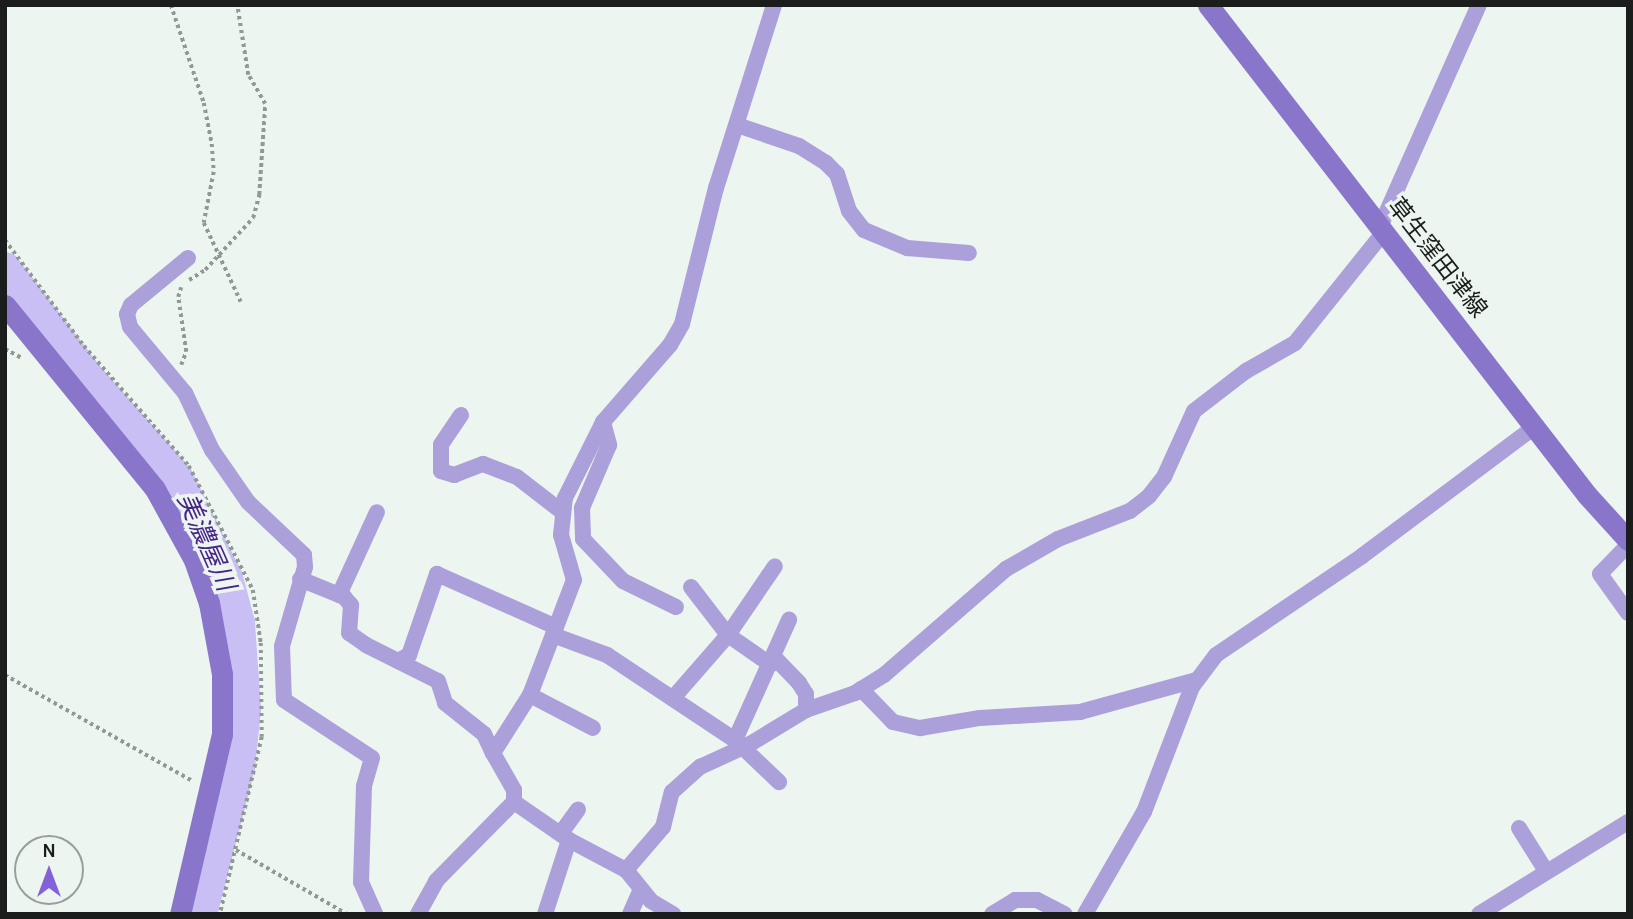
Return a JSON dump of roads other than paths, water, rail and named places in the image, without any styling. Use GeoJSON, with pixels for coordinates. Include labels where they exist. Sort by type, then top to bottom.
{"type":"FeatureCollection","features":[{"type":"Feature","properties":{"kind":"street"},"geometry":{"type":"LineString","coordinates":[[493,753],[530,695],[574,580],[562,543],[561,511],[603,422],[670,345],[682,324],[737,125],[774,5]]}},
{"type":"Feature","properties":{"kind":"street","name":"草生窪田津線"},"geometry":{"type":"LineString","coordinates":[[1208,5],[1587,495],[1628,542]]}},
{"type":"Feature","properties":{"kind":"street"},"geometry":{"type":"LineString","coordinates":[[626,870],[663,827],[666,804],[684,779],[738,743],[806,709],[861,689],[902,663],[1006,569],[1058,539],[1130,511],[1149,496],[1164,477],[1194,411],[1246,371],[1296,343],[1382,229],[1479,5]]}},
{"type":"Feature","properties":{"kind":"street"},"geometry":{"type":"LineString","coordinates":[[737,125],[799,146],[826,163],[837,174],[849,211],[864,230],[906,248],[969,253]]}},
{"type":"Feature","properties":{"kind":"street"},"geometry":{"type":"LineString","coordinates":[[188,258],[131,305],[127,314],[141,344],[172,382],[185,393],[212,450],[248,502],[304,555],[282,646],[284,700],[372,758],[364,786],[360,883],[374,914]]}},
{"type":"Feature","properties":{"kind":"street"},"geometry":{"type":"LineString","coordinates":[[5,304],[156,489],[194,561],[209,603],[222,684],[222,734],[212,790],[180,914]]}},
{"type":"Feature","properties":{"kind":"street"},"geometry":{"type":"LineString","coordinates":[[461,415],[441,445],[442,471],[454,475],[483,464],[517,477],[561,511]]}},
{"type":"Feature","properties":{"kind":"street"},"geometry":{"type":"LineString","coordinates":[[603,422],[609,445],[582,508],[583,539],[623,581],[676,607]]}},
{"type":"Feature","properties":{"kind":"street"},"geometry":{"type":"LineString","coordinates":[[1085,914],[1144,812],[1196,680],[1234,641],[1362,556],[1535,426]]}},
{"type":"Feature","properties":{"kind":"street"},"geometry":{"type":"LineString","coordinates":[[339,595],[377,512]]}},
{"type":"Feature","properties":{"kind":"street"},"geometry":{"type":"LineString","coordinates":[[1628,542],[1600,574],[1628,613]]}},
{"type":"Feature","properties":{"kind":"street"},"geometry":{"type":"LineString","coordinates":[[673,698],[728,635],[775,566]]}},
{"type":"Feature","properties":{"kind":"street"},"geometry":{"type":"LineString","coordinates":[[398,661],[409,655],[437,574],[607,655],[738,743],[779,782]]}},
{"type":"Feature","properties":{"kind":"street"},"geometry":{"type":"LineString","coordinates":[[300,579],[339,595],[351,605],[349,633],[438,681],[446,703],[484,734],[514,790],[514,802],[436,881],[418,914]]}},
{"type":"Feature","properties":{"kind":"street"},"geometry":{"type":"LineString","coordinates":[[691,587],[728,635],[773,661],[799,683],[806,694],[806,709]]}},
{"type":"Feature","properties":{"kind":"street"},"geometry":{"type":"LineString","coordinates":[[738,743],[789,620]]}},
{"type":"Feature","properties":{"kind":"street"},"geometry":{"type":"LineString","coordinates":[[861,689],[893,722],[920,728],[980,718],[1080,712],[1196,680]]}},
{"type":"Feature","properties":{"kind":"street"},"geometry":{"type":"LineString","coordinates":[[530,695],[593,728]]}},
{"type":"Feature","properties":{"kind":"street"},"geometry":{"type":"LineString","coordinates":[[514,802],[565,837],[626,870],[641,888],[673,914]]}},
{"type":"Feature","properties":{"kind":"street"},"geometry":{"type":"LineString","coordinates":[[545,914],[565,837],[579,810]]}},
{"type":"Feature","properties":{"kind":"street"},"geometry":{"type":"LineString","coordinates":[[1479,914],[1628,822]]}},
{"type":"Feature","properties":{"kind":"street"},"geometry":{"type":"LineString","coordinates":[[1519,828],[1546,871]]}},
{"type":"Feature","properties":{"kind":"street"},"geometry":{"type":"LineString","coordinates":[[629,914],[641,888]]}},
{"type":"Feature","properties":{"kind":"street"},"geometry":{"type":"LineString","coordinates":[[992,914],[1014,900],[1037,900],[1066,914]]}},
{"type":"Feature","properties":{"kind":"waterway","name":"美濃屋川"},"geometry":{"type":"LineString","coordinates":[[5,268],[86,374],[177,477],[227,578],[239,623],[245,709],[239,767],[201,914]]}}]}
